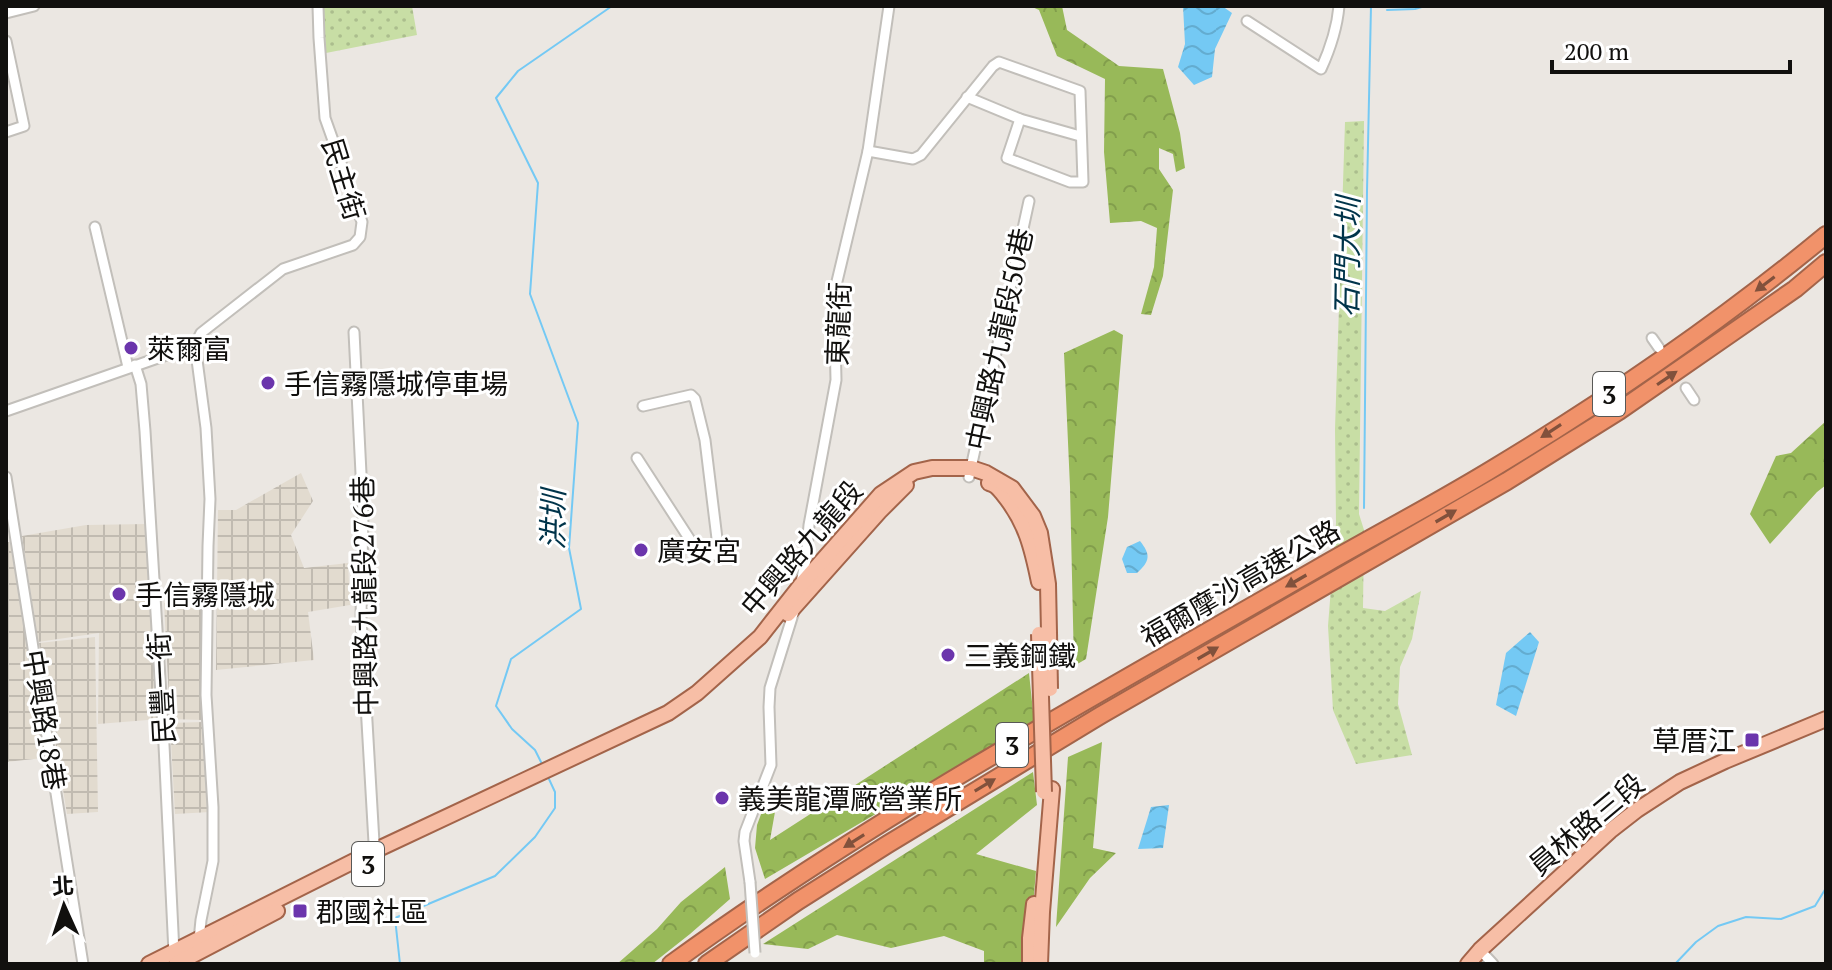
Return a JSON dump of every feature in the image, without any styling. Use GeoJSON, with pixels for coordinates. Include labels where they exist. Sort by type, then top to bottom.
{"type":"FeatureCollection","features":[{"type":"Feature","properties":{"kind":"highway","name":"福爾摩沙高速公路"},"geometry":{"type":"LineString","coordinates":[[671,964],[894,816],[1039,729],[1495,467],[1639,375],[1753,293],[1826,235]]}},
{"type":"Feature","properties":{"kind":"highway","name":"福爾摩沙高速公路"},"geometry":{"type":"LineString","coordinates":[[707,964],[798,901],[1101,715],[1507,481],[1619,411],[1795,289],[1826,263]]}},
{"type":"Feature","properties":{"kind":"main road","name":"中興路九龍段"},"geometry":{"type":"LineString","coordinates":[[374,856],[556,770],[620,746],[673,717],[718,687],[753,655],[798,596],[904,486],[932,477],[970,473],[995,485],[1017,511],[1044,584],[1048,790]]}},
{"type":"Feature","properties":{"kind":"main road","name":"員林路三段"},"geometry":{"type":"LineString","coordinates":[[1468,964],[1610,831],[1637,810],[1680,782],[1826,719]]}},
{"type":"Feature","properties":{"kind":"main road","name":"3"},"geometry":{"type":"LineString","coordinates":[[1030,964],[1030,938],[1048,790]]}},
{"type":"Feature","properties":{"kind":"main road","name":"3"},"geometry":{"type":"LineString","coordinates":[[1040,964],[1048,790]]}},
{"type":"Feature","properties":{"kind":"main road","name":"3"},"geometry":{"type":"LineString","coordinates":[[149,964],[173,960],[320,887],[374,856]]}},
{"type":"Feature","properties":{"kind":"main road","name":"員林路三段"},"geometry":{"type":"LineString","coordinates":[[1459,964],[1480,950]]}},
{"type":"Feature","properties":{"kind":"street"},"geometry":{"type":"LineString","coordinates":[[6,13],[34,6]]}},
{"type":"Feature","properties":{"kind":"street","name":"民主街"},"geometry":{"type":"LineString","coordinates":[[6,411],[195,345],[201,333],[283,269],[353,245],[360,237],[362,222],[325,118],[318,6]]}},
{"type":"Feature","properties":{"kind":"street","name":"東龍街"},"geometry":{"type":"LineString","coordinates":[[751,964],[755,953],[745,832],[771,765],[770,688],[806,560],[809,525],[836,380],[834,294],[868,151],[889,6]]}},
{"type":"Feature","properties":{"kind":"street"},"geometry":{"type":"LineString","coordinates":[[1247,21],[1321,69],[1333,43],[1339,6]]}},
{"type":"Feature","properties":{"kind":"street"},"geometry":{"type":"LineString","coordinates":[[6,41],[24,126],[6,132]]}},
{"type":"Feature","properties":{"kind":"street"},"geometry":{"type":"LineString","coordinates":[[868,151],[913,159],[921,155],[999,62],[1080,91],[1083,182],[1070,182],[1007,158],[1020,119]]}},
{"type":"Feature","properties":{"kind":"street"},"geometry":{"type":"LineString","coordinates":[[967,97],[1020,119],[1080,136]]}},
{"type":"Feature","properties":{"kind":"street","name":"中興路九龍段50巷"},"geometry":{"type":"LineString","coordinates":[[970,473],[1029,201]]}},
{"type":"Feature","properties":{"kind":"street","name":"民豐一街"},"geometry":{"type":"LineString","coordinates":[[95,227],[131,366],[141,384],[164,745],[173,960]]}},
{"type":"Feature","properties":{"kind":"street","name":"中興路九龍段276巷"},"geometry":{"type":"LineString","coordinates":[[354,332],[363,514],[361,618],[374,856]]}},
{"type":"Feature","properties":{"kind":"street"},"geometry":{"type":"LineString","coordinates":[[1652,338],[1659,348]]}},
{"type":"Feature","properties":{"kind":"street"},"geometry":{"type":"LineString","coordinates":[[195,345],[206,428],[210,499],[206,695],[213,807],[213,861],[200,945]]}},
{"type":"Feature","properties":{"kind":"street"},"geometry":{"type":"LineString","coordinates":[[1686,388],[1694,400]]}},
{"type":"Feature","properties":{"kind":"street"},"geometry":{"type":"LineString","coordinates":[[637,458],[694,546],[697,556],[719,555],[705,440],[695,399],[691,395],[643,406]]}},
{"type":"Feature","properties":{"kind":"street","name":"中興路18巷"},"geometry":{"type":"LineString","coordinates":[[6,477],[83,964]]}},
{"type":"Feature","properties":{"kind":"street"},"geometry":{"type":"LineString","coordinates":[[1480,950],[1493,964]]}},
{"type":"Feature","properties":{"kind":"shaded area"},"geometry":{"type":"Polygon","coordinates":[[[301,473],[313,501],[291,535],[304,568],[348,563],[350,605],[308,612],[314,660],[216,670],[218,510],[236,510],[301,473]]]}},
{"type":"Feature","properties":{"kind":"shaded area"},"geometry":{"type":"Polygon","coordinates":[[[147,524],[160,719],[98,724],[99,633],[38,642],[22,536],[86,525],[147,524]]]}},
{"type":"Feature","properties":{"kind":"shaded area"},"geometry":{"type":"Polygon","coordinates":[[[6,542],[10,542],[46,750],[43,758],[6,762],[6,542]]]}},
{"type":"Feature","properties":{"kind":"shaded area"},"geometry":{"type":"Polygon","coordinates":[[[202,599],[202,720],[170,719],[164,603],[202,599]]]}},
{"type":"Feature","properties":{"kind":"shaded area"},"geometry":{"type":"Polygon","coordinates":[[[95,637],[98,812],[67,814],[39,643],[95,637]]]}},
{"type":"Feature","properties":{"kind":"shaded area"},"geometry":{"type":"Polygon","coordinates":[[[203,722],[210,812],[175,814],[170,723],[203,722]]]}},
{"type":"Feature","properties":{"kind":"green space"},"geometry":{"type":"Polygon","coordinates":[[[323,6],[412,6],[417,35],[326,53],[323,6]]]}},
{"type":"Feature","properties":{"kind":"green space"},"geometry":{"type":"Polygon","coordinates":[[[1030,6],[1062,6],[1067,30],[1119,66],[1163,69],[1180,133],[1185,168],[1176,172],[1173,154],[1159,148],[1159,169],[1173,190],[1163,276],[1151,315],[1141,314],[1154,267],[1157,228],[1141,221],[1110,223],[1104,152],[1105,79],[1057,56],[1039,10],[1030,6]]]}},
{"type":"Feature","properties":{"kind":"green space"},"geometry":{"type":"Polygon","coordinates":[[[1364,121],[1359,514],[1364,530],[1363,608],[1385,611],[1421,591],[1412,639],[1400,667],[1398,704],[1412,755],[1356,764],[1333,710],[1328,626],[1336,523],[1335,429],[1345,122],[1364,121]]]}},
{"type":"Feature","properties":{"kind":"green space"},"geometry":{"type":"Polygon","coordinates":[[[1114,330],[1123,335],[1108,517],[1086,659],[1074,666],[1064,353],[1114,330]]]}},
{"type":"Feature","properties":{"kind":"green space"},"geometry":{"type":"Polygon","coordinates":[[[1826,421],[1826,485],[1770,544],[1750,514],[1776,456],[1791,453],[1826,421]]]}},
{"type":"Feature","properties":{"kind":"green space"},"geometry":{"type":"Polygon","coordinates":[[[1029,673],[1034,721],[765,879],[755,848],[757,825],[769,793],[778,795],[770,840],[1029,673]]]}},
{"type":"Feature","properties":{"kind":"green space"},"geometry":{"type":"Polygon","coordinates":[[[1102,742],[1093,848],[1116,853],[1090,878],[1056,927],[1068,757],[1102,742]]]}},
{"type":"Feature","properties":{"kind":"green space"},"geometry":{"type":"Polygon","coordinates":[[[1033,772],[1037,805],[976,854],[1036,871],[1028,964],[984,964],[984,951],[944,936],[891,948],[837,935],[808,949],[763,944],[1033,772]]]}},
{"type":"Feature","properties":{"kind":"green space"},"geometry":{"type":"Polygon","coordinates":[[[725,867],[730,899],[652,964],[617,964],[657,929],[681,902],[725,867]]]}},
{"type":"Feature","properties":{"kind":"water"},"geometry":{"type":"Polygon","coordinates":[[[1183,6],[1222,6],[1232,13],[1215,49],[1212,77],[1194,85],[1178,67],[1185,44],[1183,6]]]}},
{"type":"Feature","properties":{"kind":"water"},"geometry":{"type":"Polygon","coordinates":[[[1140,541],[1146,550],[1147,561],[1137,573],[1127,573],[1122,559],[1127,547],[1140,541]]]}},
{"type":"Feature","properties":{"kind":"water"},"geometry":{"type":"Polygon","coordinates":[[[1530,632],[1539,642],[1516,716],[1496,705],[1506,653],[1530,632]]]}},
{"type":"Feature","properties":{"kind":"water"},"geometry":{"type":"Polygon","coordinates":[[[1169,805],[1163,848],[1138,849],[1151,807],[1169,805]]]}},
{"type":"Feature","properties":{"kind":"waterway","name":"洪圳"},"geometry":{"type":"LineString","coordinates":[[542,764],[535,750],[512,729],[496,706],[511,659],[581,609],[569,548],[578,423],[530,294],[538,183],[496,98],[518,71],[612,6]]}},
{"type":"Feature","properties":{"kind":"waterway","name":"石門大圳"},"geometry":{"type":"LineString","coordinates":[[1364,508],[1371,6]]}},
{"type":"Feature","properties":{"kind":"waterway"},"geometry":{"type":"LineString","coordinates":[[1387,10],[1425,6]]}},
{"type":"Feature","properties":{"kind":"waterway","name":"洪圳"},"geometry":{"type":"LineString","coordinates":[[400,964],[395,918],[495,876],[535,837],[555,808],[555,792],[548,777]]}},
{"type":"Feature","properties":{"kind":"waterway"},"geometry":{"type":"LineString","coordinates":[[1675,964],[1696,942],[1718,926],[1746,917],[1781,919],[1815,906],[1826,888]]}},
{"type":"Feature","properties":{"kind":"place","name":"萊爾富"},"geometry":{"type":"Point","coordinates":[131,348]}},
{"type":"Feature","properties":{"kind":"place","name":"手信霧隱城停車場"},"geometry":{"type":"Point","coordinates":[268,383]}},
{"type":"Feature","properties":{"kind":"place","name":"廣安宮"},"geometry":{"type":"Point","coordinates":[641,550]}},
{"type":"Feature","properties":{"kind":"place","name":"手信霧隱城"},"geometry":{"type":"Point","coordinates":[119,594]}},
{"type":"Feature","properties":{"kind":"place","name":"三義鋼鐵"},"geometry":{"type":"Point","coordinates":[948,655]}},
{"type":"Feature","properties":{"kind":"place","name":"草厝江"},"geometry":{"type":"Point","coordinates":[1752,740]}},
{"type":"Feature","properties":{"kind":"place","name":"義美龍潭廠營業所"},"geometry":{"type":"Point","coordinates":[722,798]}},
{"type":"Feature","properties":{"kind":"place","name":"郡國社區"},"geometry":{"type":"Point","coordinates":[300,911]}}]}
